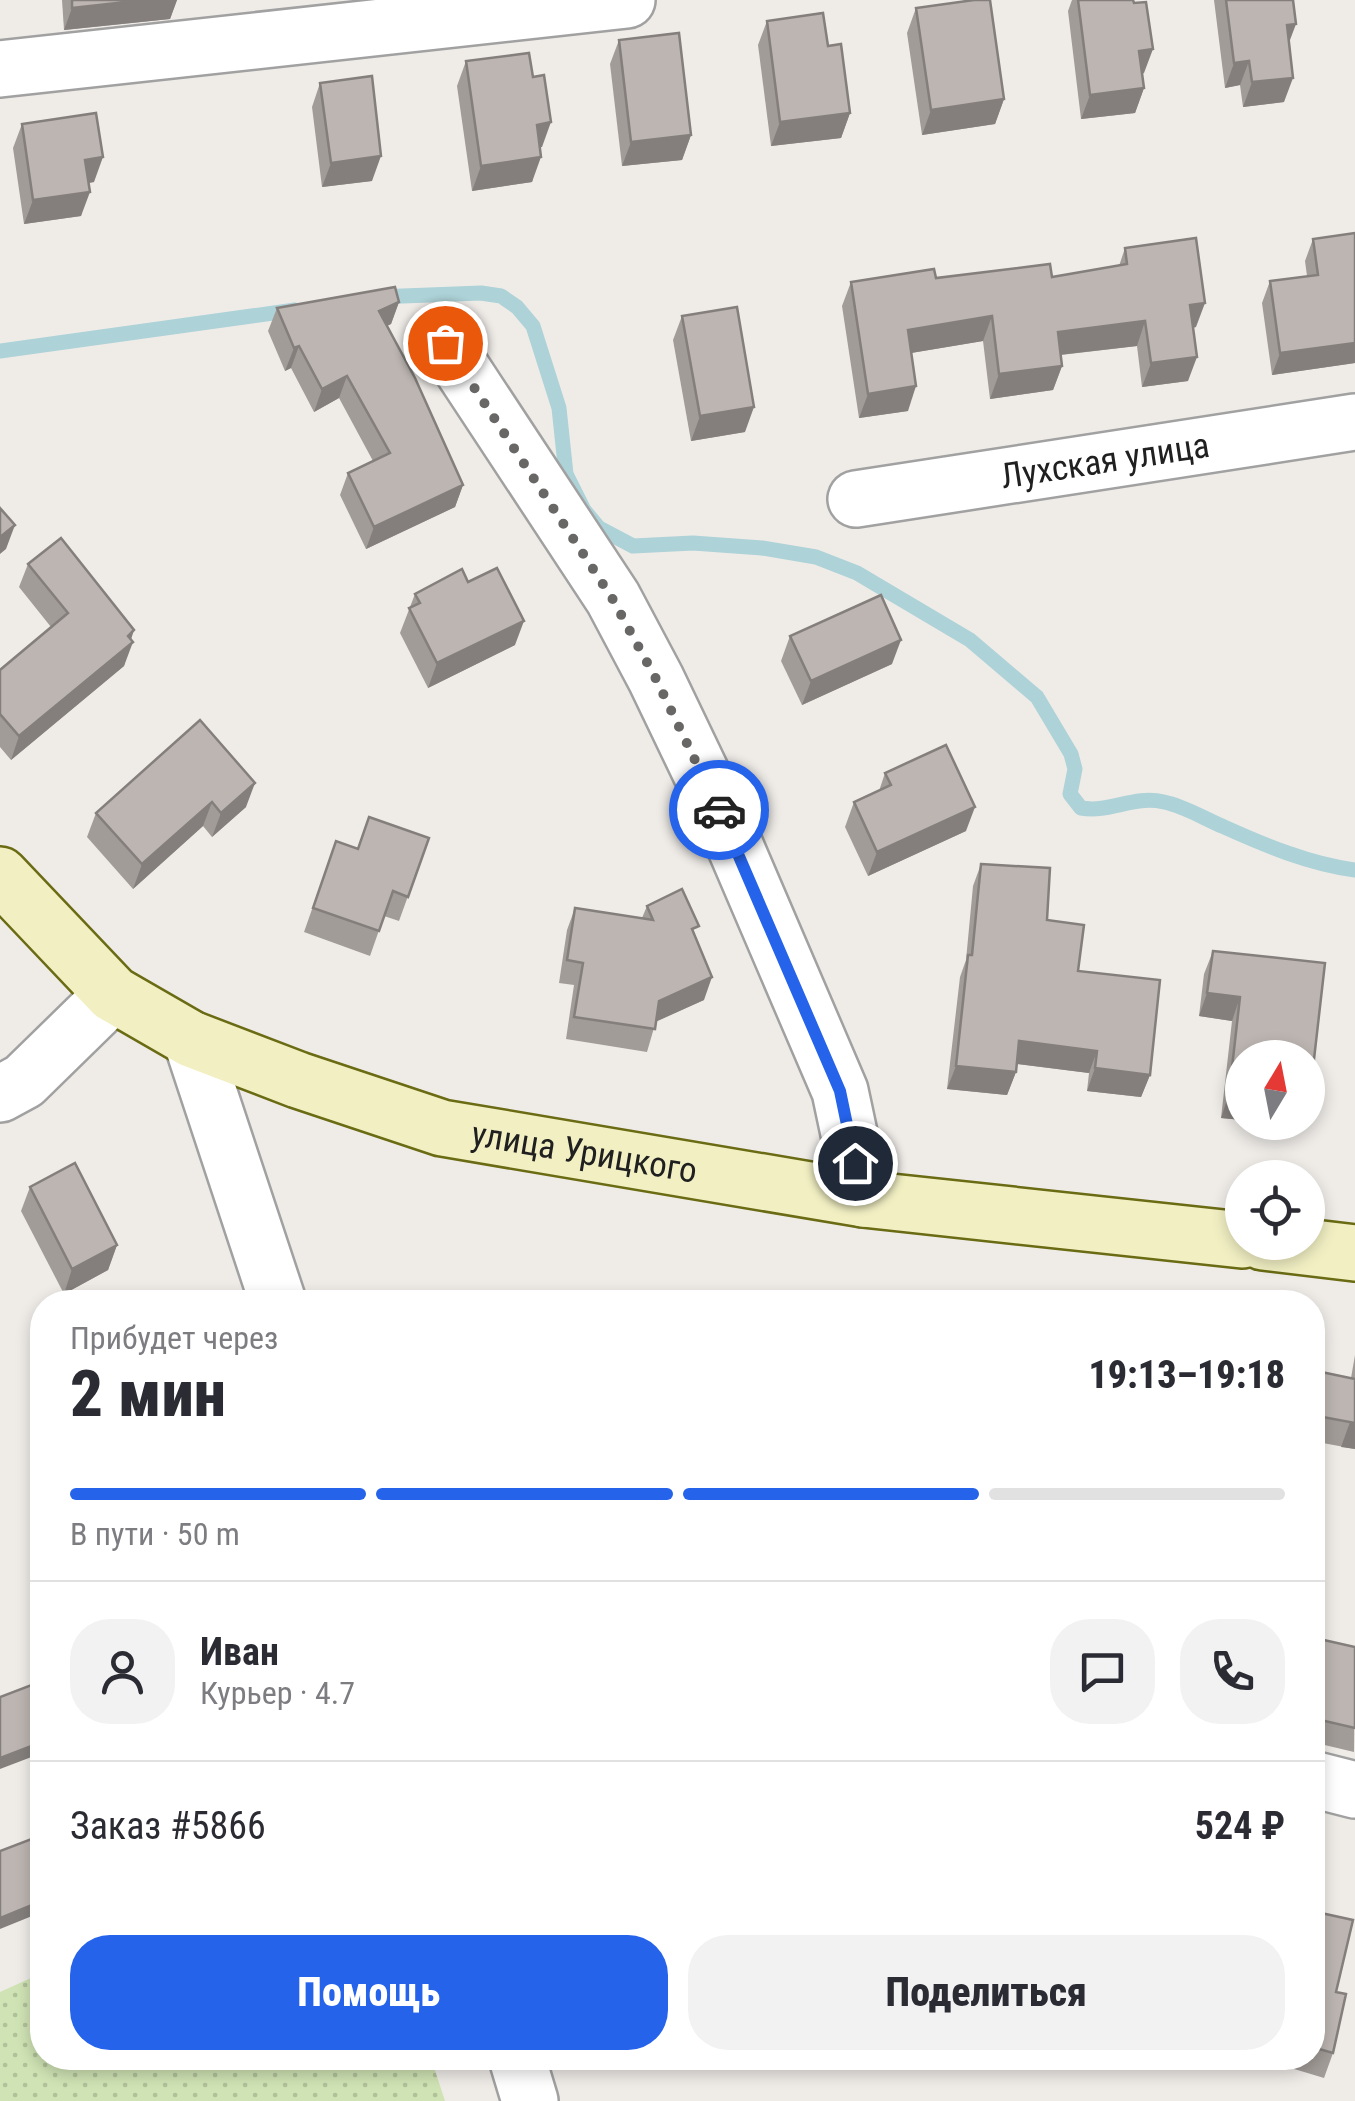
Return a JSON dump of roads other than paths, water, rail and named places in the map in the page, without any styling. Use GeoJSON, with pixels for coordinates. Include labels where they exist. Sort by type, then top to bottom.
{"type":"FeatureCollection","features":[{"type":"Feature","properties":{"kind":"main road","name":"улица Урицкого"},"geometry":{"type":"LineString","coordinates":[[0,875],[113,994],[191,1038],[298,1080],[442,1128],[863,1199],[1225,1238]]}},
{"type":"Feature","properties":{"kind":"main road"},"geometry":{"type":"LineString","coordinates":[[1325,1249],[1355,1252]]}},
{"type":"Feature","properties":{"kind":"street"},"geometry":{"type":"LineString","coordinates":[[0,69],[627,0]]}},
{"type":"Feature","properties":{"kind":"street"},"geometry":{"type":"LineString","coordinates":[[445,343],[612,598],[656,679],[726,825],[840,1091],[863,1199]]}},
{"type":"Feature","properties":{"kind":"street","name":"Лухская улица"},"geometry":{"type":"LineString","coordinates":[[856,499],[1355,422]]}},
{"type":"Feature","properties":{"kind":"street"},"geometry":{"type":"LineString","coordinates":[[0,1094],[24,1081],[113,994]]}},
{"type":"Feature","properties":{"kind":"street"},"geometry":{"type":"LineString","coordinates":[[191,1038],[274,1290]]}},
{"type":"Feature","properties":{"kind":"street"},"geometry":{"type":"LineString","coordinates":[[1325,1782],[1355,1790]]}},
{"type":"Feature","properties":{"kind":"street"},"geometry":{"type":"LineString","coordinates":[[521,2070],[530,2101]]}},
{"type":"Feature","properties":{"kind":"waterway"},"geometry":{"type":"LineString","coordinates":[[377,297],[481,293],[501,296],[517,307],[533,326],[559,408],[566,474],[584,510],[599,528],[633,546],[693,543],[762,548],[816,557],[857,573],[970,640],[1037,697],[1071,754],[1075,769],[1070,794],[1081,808],[1164,802],[1287,853],[1355,870]]}},
{"type":"Feature","properties":{"kind":"waterway"},"geometry":{"type":"LineString","coordinates":[[0,351],[295,310]]}}]}
